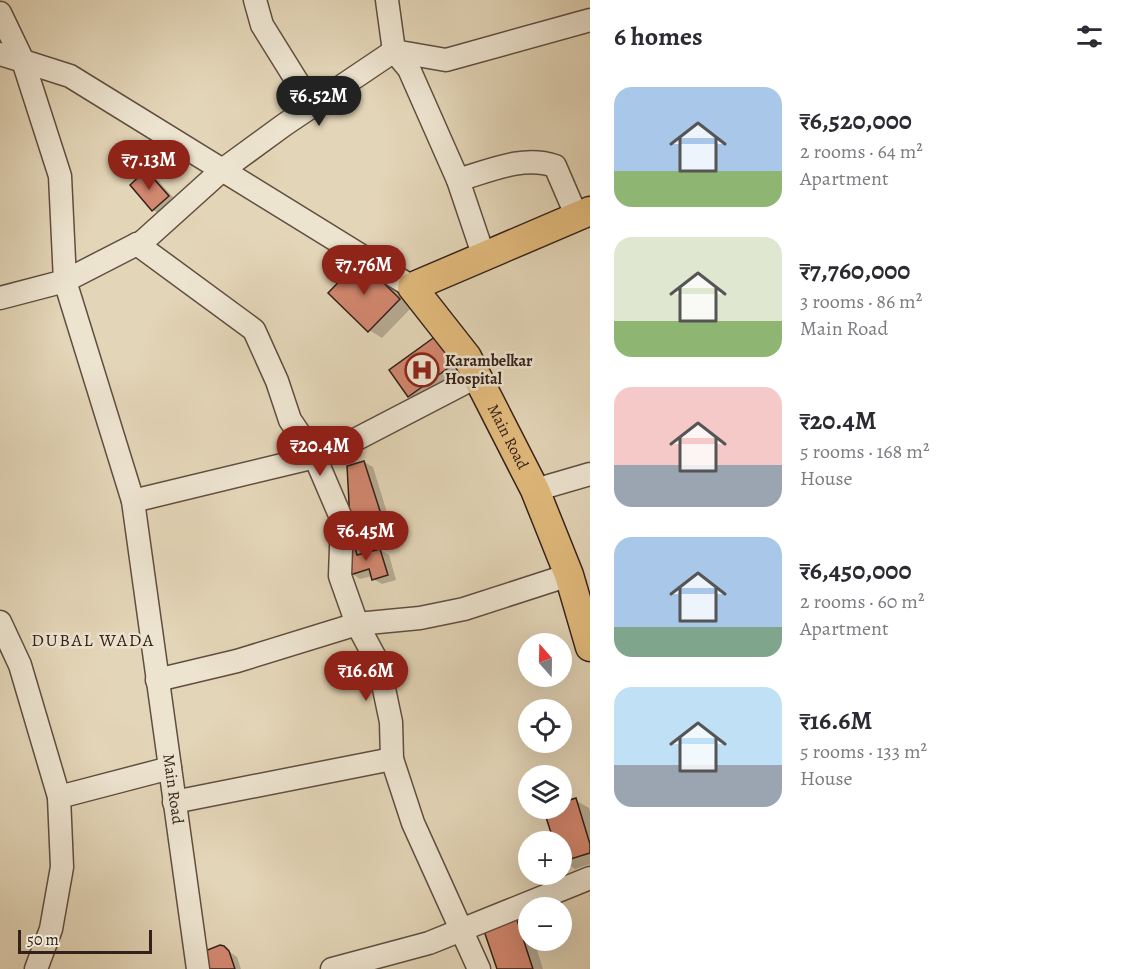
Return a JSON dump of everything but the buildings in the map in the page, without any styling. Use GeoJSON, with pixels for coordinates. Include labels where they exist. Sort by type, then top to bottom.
{"type":"FeatureCollection","features":[{"type":"Feature","properties":{"kind":"main road"},"geometry":{"type":"LineString","coordinates":[[412,287],[583,214]]}},
{"type":"Feature","properties":{"kind":"main road","name":"Main Road"},"geometry":{"type":"LineString","coordinates":[[412,287],[467,357],[535,490],[569,575],[590,647]]}},
{"type":"Feature","properties":{"kind":"street"},"geometry":{"type":"LineString","coordinates":[[255,0],[262,26],[313,107]]}},
{"type":"Feature","properties":{"kind":"street"},"geometry":{"type":"LineString","coordinates":[[387,0],[394,51],[410,69],[458,180],[484,257]]}},
{"type":"Feature","properties":{"kind":"street","name":"Main Road"},"geometry":{"type":"LineString","coordinates":[[0,13],[22,61],[60,176],[65,281],[133,501],[198,969]]}},
{"type":"Feature","properties":{"kind":"street"},"geometry":{"type":"LineString","coordinates":[[0,298],[65,281],[140,244],[221,171],[284,125],[394,51],[446,60],[590,20]]}},
{"type":"Feature","properties":{"kind":"street"},"geometry":{"type":"LineString","coordinates":[[0,54],[70,76],[412,287]]}},
{"type":"Feature","properties":{"kind":"street"},"geometry":{"type":"LineString","coordinates":[[458,180],[516,163],[541,161],[555,166],[583,214]]}},
{"type":"Feature","properties":{"kind":"street"},"geometry":{"type":"LineString","coordinates":[[137,244],[254,330],[277,381],[290,420],[315,457],[342,520],[340,576],[357,624],[379,665],[391,722],[392,759],[413,823],[479,969]]}},
{"type":"Feature","properties":{"kind":"street"},"geometry":{"type":"LineString","coordinates":[[133,501],[315,457],[349,443],[478,376]]}},
{"type":"Feature","properties":{"kind":"street"},"geometry":{"type":"LineString","coordinates":[[535,490],[590,474]]}},
{"type":"Feature","properties":{"kind":"street"},"geometry":{"type":"LineString","coordinates":[[157,680],[237,662],[357,624],[420,618],[464,609],[569,575]]}},
{"type":"Feature","properties":{"kind":"street"},"geometry":{"type":"LineString","coordinates":[[0,622],[20,665],[59,797],[62,867],[51,929],[36,969]]}},
{"type":"Feature","properties":{"kind":"street"},"geometry":{"type":"LineString","coordinates":[[174,802],[392,759]]}},
{"type":"Feature","properties":{"kind":"street"},"geometry":{"type":"LineString","coordinates":[[59,797],[170,768]]}},
{"type":"Feature","properties":{"kind":"street"},"geometry":{"type":"LineString","coordinates":[[332,969],[429,943],[590,878]]}},
{"type":"Feature","properties":{"kind":"place","name":"Karambelkar Hospital"},"geometry":{"type":"Point","coordinates":[422,370]}},
{"type":"Feature","properties":{"kind":"district","name":"DUBAL WADA"},"geometry":{"type":"Point","coordinates":[93,640]}}]}
